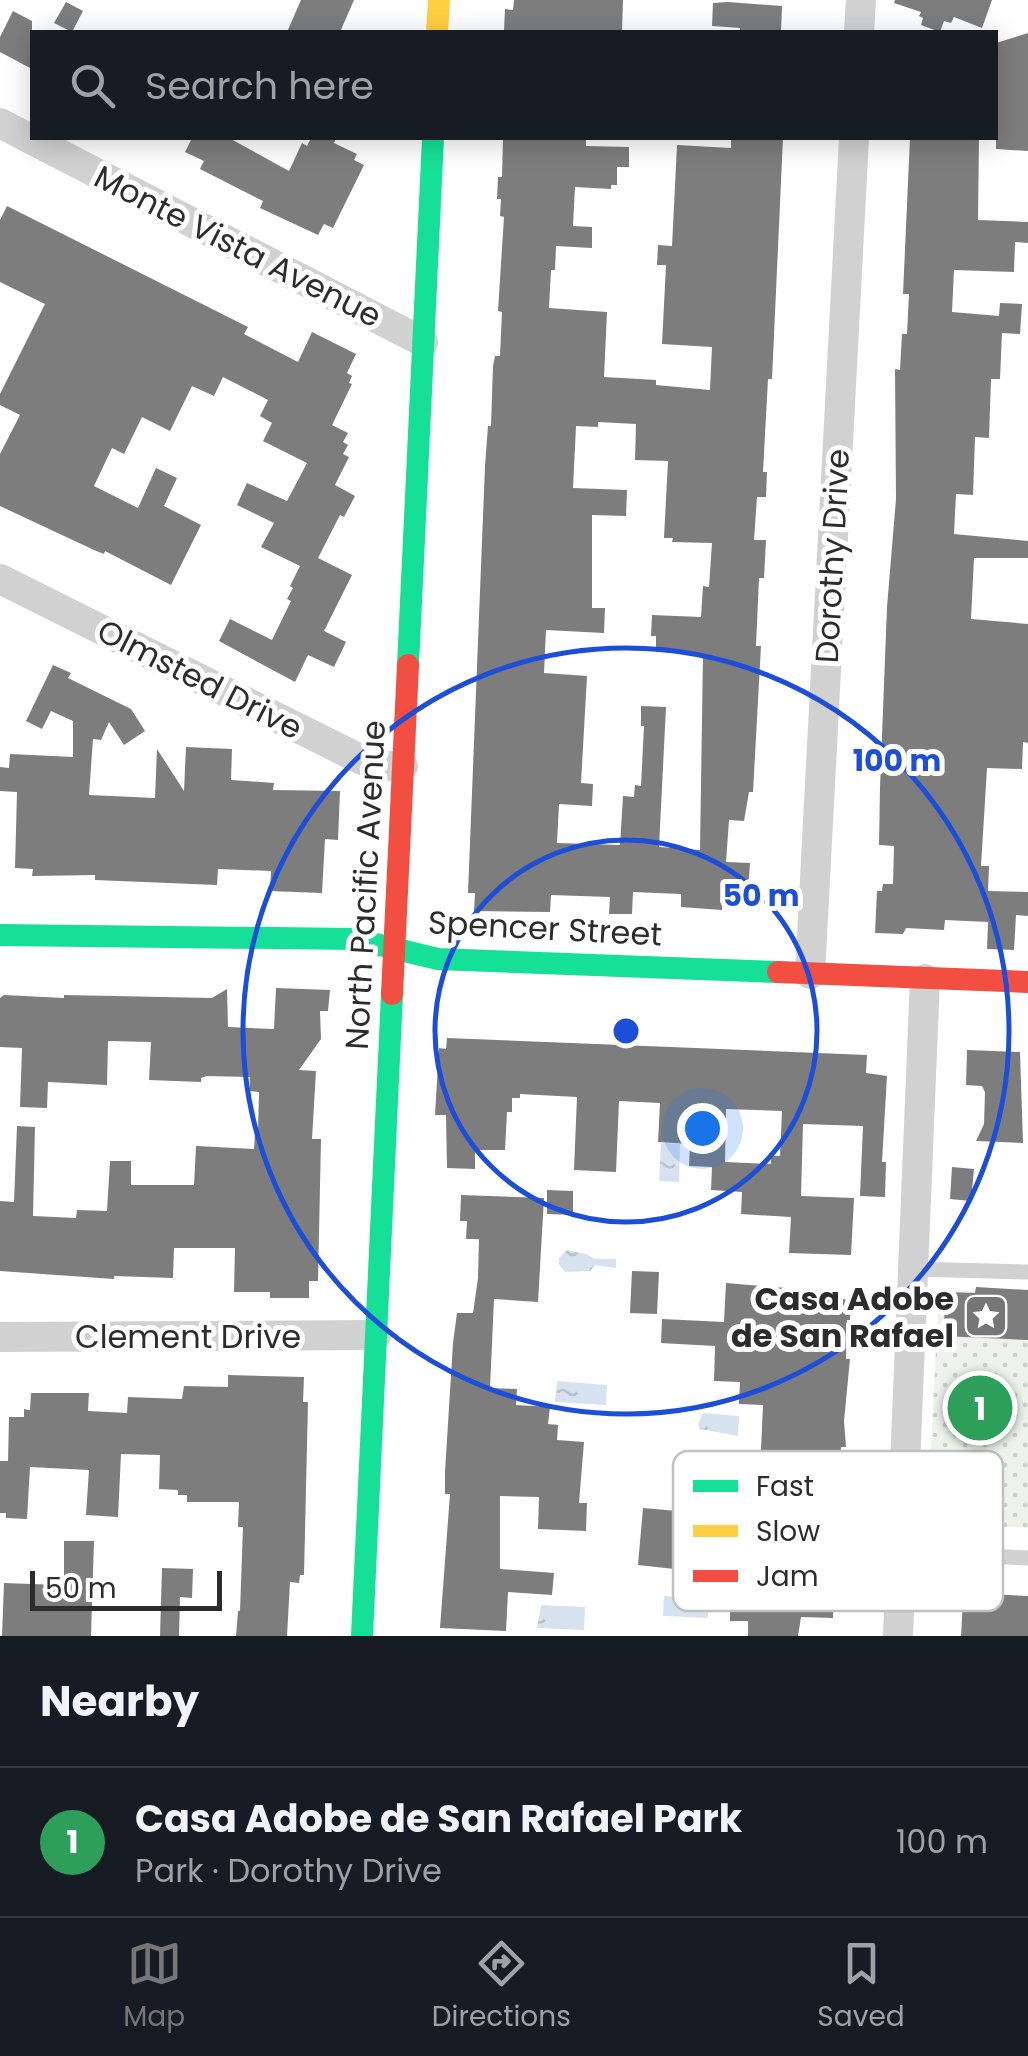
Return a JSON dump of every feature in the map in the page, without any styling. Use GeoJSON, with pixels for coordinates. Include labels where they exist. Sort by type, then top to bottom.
{"type":"FeatureCollection","features":[{"type":"Feature","properties":{"kind":"street"},"geometry":{"type":"LineString","coordinates":[[437,30],[439,0]]}},
{"type":"Feature","properties":{"kind":"street"},"geometry":{"type":"LineString","coordinates":[[859,30],[861,0]]}},
{"type":"Feature","properties":{"kind":"street","name":"Monte Vista Avenue"},"geometry":{"type":"LineString","coordinates":[[0,122],[30,138]]}},
{"type":"Feature","properties":{"kind":"street","name":"Monte Vista Avenue"},"geometry":{"type":"LineString","coordinates":[[35,140],[423,342]]}},
{"type":"Feature","properties":{"kind":"street","name":"North Pacific Avenue"},"geometry":{"type":"LineString","coordinates":[[362,1636],[432,140]]}},
{"type":"Feature","properties":{"kind":"street","name":"Dorothy Drive"},"geometry":{"type":"LineString","coordinates":[[810,974],[854,140]]}},
{"type":"Feature","properties":{"kind":"street","name":"Olmsted Drive"},"geometry":{"type":"LineString","coordinates":[[0,579],[362,760],[404,766]]}},
{"type":"Feature","properties":{"kind":"street","name":"Spencer Street"},"geometry":{"type":"LineString","coordinates":[[0,935],[355,940],[438,959],[1028,982]]}},
{"type":"Feature","properties":{"kind":"street"},"geometry":{"type":"LineString","coordinates":[[906,1451],[925,979]]}},
{"type":"Feature","properties":{"kind":"street","name":"Clement Drive"},"geometry":{"type":"LineString","coordinates":[[0,1337],[376,1335]]}},
{"type":"Feature","properties":{"kind":"street"},"geometry":{"type":"LineString","coordinates":[[898,1636],[899,1611]]}},
{"type":"Feature","properties":{"kind":"lane"},"geometry":{"type":"LineString","coordinates":[[913,1268],[1028,1272]]}},
{"type":"Feature","properties":{"kind":"lane"},"geometry":{"type":"LineString","coordinates":[[1003,1557],[1028,1558]]}},
{"type":"Feature","properties":{"kind":"shaded area"},"geometry":{"type":"Polygon","coordinates":[[[939,1289],[1028,1294],[1028,1528],[1003,1527],[1003,1451],[931,1451],[939,1289]]]}},
{"type":"Feature","properties":{"kind":"water"},"geometry":{"type":"Polygon","coordinates":[[[661,1143],[680,1144],[679,1182],[659,1181],[661,1143]]]}},
{"type":"Feature","properties":{"kind":"water"},"geometry":{"type":"Polygon","coordinates":[[[567,1250],[595,1259],[616,1259],[616,1268],[595,1265],[590,1271],[565,1272],[559,1258],[567,1250]]]}},
{"type":"Feature","properties":{"kind":"water"},"geometry":{"type":"Polygon","coordinates":[[[557,1381],[607,1385],[606,1405],[555,1402],[557,1381]]]}},
{"type":"Feature","properties":{"kind":"water"},"geometry":{"type":"Polygon","coordinates":[[[703,1413],[739,1416],[738,1436],[700,1429],[703,1413]]]}},
{"type":"Feature","properties":{"kind":"water"},"geometry":{"type":"Polygon","coordinates":[[[664,1596],[673,1597],[673,1611],[708,1611],[708,1618],[663,1616],[664,1596]]]}},
{"type":"Feature","properties":{"kind":"water"},"geometry":{"type":"Polygon","coordinates":[[[541,1605],[585,1607],[584,1630],[537,1628],[541,1605]]]}},
{"type":"Feature","properties":{"kind":"building"},"geometry":{"type":"Polygon","coordinates":[[[301,0],[354,0],[341,30],[288,30],[301,0]]]}},
{"type":"Feature","properties":{"kind":"building"},"geometry":{"type":"Polygon","coordinates":[[[514,0],[623,0],[622,30],[504,30],[505,9],[513,10],[514,0]]]}},
{"type":"Feature","properties":{"kind":"building"},"geometry":{"type":"Polygon","coordinates":[[[992,0],[982,28],[954,17],[951,23],[944,21],[941,30],[921,25],[921,12],[894,3],[992,0]]]}},
{"type":"Feature","properties":{"kind":"building"},"geometry":{"type":"Polygon","coordinates":[[[66,2],[83,11],[73,30],[54,23],[66,2]]]}},
{"type":"Feature","properties":{"kind":"building"},"geometry":{"type":"Polygon","coordinates":[[[713,3],[782,6],[781,30],[712,26],[713,3]]]}},
{"type":"Feature","properties":{"kind":"building"},"geometry":{"type":"Polygon","coordinates":[[[13,11],[32,21],[30,68],[0,52],[0,37],[13,11]]]}},
{"type":"Feature","properties":{"kind":"building"},"geometry":{"type":"Polygon","coordinates":[[[1028,33],[1028,151],[996,149],[998,42],[1028,33]]]}},
{"type":"Feature","properties":{"kind":"building"},"geometry":{"type":"Polygon","coordinates":[[[191,140],[233,140],[289,171],[302,143],[307,146],[310,140],[335,140],[334,143],[357,154],[354,160],[364,165],[333,228],[324,224],[318,235],[260,208],[263,201],[200,169],[204,161],[185,152],[191,140]]]}},
{"type":"Feature","properties":{"kind":"building"},"geometry":{"type":"Polygon","coordinates":[[[503,140],[586,140],[586,146],[629,147],[629,167],[617,167],[617,185],[611,185],[611,189],[575,187],[573,226],[592,227],[592,248],[556,246],[549,308],[607,312],[604,377],[656,380],[656,385],[710,390],[712,347],[662,344],[666,265],[657,265],[658,245],[672,246],[677,145],[731,148],[731,140],[783,140],[772,379],[768,379],[763,472],[767,472],[766,497],[757,497],[754,540],[766,540],[764,578],[759,578],[756,646],[761,646],[753,792],[749,792],[744,821],[729,820],[726,862],[750,863],[748,892],[723,891],[722,910],[681,907],[681,894],[633,892],[632,914],[609,914],[610,897],[551,895],[550,912],[474,911],[475,893],[468,893],[485,466],[493,366],[495,356],[500,356],[502,312],[498,311],[504,217],[500,216],[501,199],[497,199],[498,177],[502,177],[503,140]],[[598,422],[598,427],[576,426],[573,488],[627,490],[626,516],[592,515],[592,608],[605,608],[604,633],[546,630],[544,673],[587,676],[581,783],[593,784],[592,806],[559,804],[557,843],[620,845],[623,796],[634,797],[635,785],[641,786],[641,706],[666,707],[659,847],[700,850],[703,654],[656,652],[656,636],[651,636],[652,615],[701,617],[703,586],[709,587],[712,543],[672,542],[673,538],[664,538],[668,461],[635,460],[636,424],[598,422]]]}},
{"type":"Feature","properties":{"kind":"building"},"geometry":{"type":"Polygon","coordinates":[[[910,140],[979,140],[978,220],[1028,222],[1028,243],[1015,242],[1014,272],[954,270],[952,312],[999,316],[1000,303],[1022,304],[1020,334],[1002,333],[1000,379],[991,379],[989,438],[975,437],[973,495],[956,494],[954,534],[1028,541],[1028,558],[974,558],[971,619],[1028,624],[1028,743],[1023,742],[1022,769],[987,768],[981,866],[989,866],[988,891],[1028,892],[1028,916],[1016,915],[1014,950],[987,949],[988,922],[945,920],[944,930],[906,928],[903,934],[875,933],[877,891],[882,891],[883,884],[893,884],[894,846],[879,845],[887,607],[896,499],[895,369],[900,370],[902,334],[907,334],[909,294],[903,294],[910,140]]]}},
{"type":"Feature","properties":{"kind":"building"},"geometry":{"type":"Polygon","coordinates":[[[7,206],[248,327],[244,334],[298,362],[312,332],[356,354],[347,373],[352,376],[352,384],[332,425],[348,433],[343,454],[349,457],[335,485],[355,496],[344,517],[340,515],[318,558],[352,575],[324,631],[346,642],[334,667],[308,655],[295,682],[219,641],[230,619],[272,640],[291,601],[287,599],[293,588],[290,586],[300,566],[261,547],[274,523],[237,505],[247,483],[287,501],[307,463],[263,441],[272,423],[260,416],[268,400],[223,377],[214,396],[192,386],[170,431],[142,417],[124,454],[112,448],[94,486],[138,508],[156,468],[177,478],[164,506],[201,525],[171,585],[105,551],[104,554],[94,550],[0,506],[0,454],[20,415],[0,405],[0,394],[45,304],[0,282],[0,220],[7,206]]]}},
{"type":"Feature","properties":{"kind":"building"},"geometry":{"type":"Polygon","coordinates":[[[53,665],[71,673],[68,678],[131,709],[145,731],[124,745],[109,722],[101,740],[93,739],[89,795],[155,798],[157,749],[184,791],[186,747],[232,749],[231,780],[274,783],[273,790],[340,791],[338,840],[325,839],[322,893],[270,891],[271,871],[218,869],[217,885],[95,880],[95,875],[32,876],[33,869],[15,868],[17,792],[0,791],[0,767],[9,768],[10,754],[73,757],[73,721],[51,711],[42,729],[26,721],[53,665]]]}},
{"type":"Feature","properties":{"kind":"building"},"geometry":{"type":"Polygon","coordinates":[[[276,988],[330,990],[328,1011],[320,1011],[321,1039],[299,1070],[316,1071],[312,1139],[321,1139],[318,1281],[309,1281],[309,1298],[270,1298],[270,1292],[234,1292],[235,1248],[174,1248],[173,1278],[114,1279],[0,1271],[0,1201],[14,1202],[17,1126],[35,1127],[33,1216],[76,1218],[77,1210],[107,1211],[110,1161],[131,1161],[131,1185],[194,1185],[196,1146],[254,1149],[259,1092],[250,1091],[250,1077],[207,1076],[201,1082],[149,1080],[151,1042],[108,1041],[107,1085],[48,1082],[47,1108],[20,1107],[22,1048],[0,1047],[0,998],[212,998],[227,989],[228,1027],[274,1029],[276,988]]]}},
{"type":"Feature","properties":{"kind":"building"},"geometry":{"type":"Polygon","coordinates":[[[447,1038],[867,1055],[866,1073],[887,1076],[882,1162],[886,1162],[885,1197],[860,1196],[863,1126],[803,1124],[801,1196],[854,1198],[851,1255],[789,1253],[791,1217],[741,1214],[742,1192],[711,1190],[712,1167],[689,1166],[690,1144],[658,1142],[660,1103],[619,1101],[616,1172],[574,1170],[577,1097],[520,1094],[520,1098],[512,1098],[512,1112],[507,1112],[505,1150],[475,1150],[475,1169],[447,1168],[446,1115],[435,1115],[439,1048],[446,1049],[447,1038]],[[726,1109],[725,1162],[771,1164],[771,1156],[780,1156],[782,1111],[726,1109]]]}},
{"type":"Feature","properties":{"kind":"building"},"geometry":{"type":"Polygon","coordinates":[[[967,1050],[1020,1052],[1023,1143],[976,1141],[984,1124],[985,1092],[982,1086],[966,1085],[967,1050]]]}},
{"type":"Feature","properties":{"kind":"building"},"geometry":{"type":"Polygon","coordinates":[[[952,1167],[974,1169],[971,1201],[950,1199],[952,1167]]]}},
{"type":"Feature","properties":{"kind":"building"},"geometry":{"type":"Polygon","coordinates":[[[547,1190],[573,1191],[573,1215],[547,1214],[547,1190]]]}},
{"type":"Feature","properties":{"kind":"building"},"geometry":{"type":"Polygon","coordinates":[[[461,1195],[544,1198],[538,1302],[494,1299],[490,1388],[517,1389],[516,1405],[550,1407],[548,1424],[558,1425],[557,1440],[584,1442],[579,1503],[587,1503],[586,1531],[538,1529],[539,1497],[500,1496],[500,1569],[554,1573],[552,1595],[508,1592],[506,1631],[440,1628],[450,1494],[445,1494],[445,1472],[453,1343],[457,1313],[473,1313],[478,1278],[479,1239],[466,1239],[467,1221],[460,1221],[461,1195]]]}},
{"type":"Feature","properties":{"kind":"building"},"geometry":{"type":"Polygon","coordinates":[[[632,1271],[659,1272],[657,1314],[630,1313],[632,1271]]]}},
{"type":"Feature","properties":{"kind":"building"},"geometry":{"type":"Polygon","coordinates":[[[726,1283],[834,1292],[833,1298],[851,1300],[847,1320],[846,1359],[850,1359],[844,1421],[846,1447],[841,1447],[841,1451],[756,1451],[761,1450],[763,1405],[739,1404],[740,1382],[714,1381],[715,1346],[661,1343],[662,1319],[724,1322],[726,1283]]]}},
{"type":"Feature","properties":{"kind":"building"},"geometry":{"type":"Polygon","coordinates":[[[976,1287],[1028,1290],[1028,1340],[943,1336],[946,1292],[975,1293],[976,1287]]]}},
{"type":"Feature","properties":{"kind":"building"},"geometry":{"type":"Polygon","coordinates":[[[228,1375],[304,1377],[303,1402],[308,1402],[304,1575],[300,1575],[299,1583],[290,1582],[287,1636],[236,1636],[243,1527],[238,1527],[239,1502],[187,1502],[187,1495],[178,1495],[178,1490],[159,1489],[160,1455],[121,1454],[118,1517],[86,1515],[89,1470],[30,1467],[27,1519],[6,1518],[6,1513],[0,1513],[0,1461],[8,1461],[9,1417],[24,1417],[24,1409],[30,1410],[31,1393],[89,1393],[88,1411],[127,1413],[128,1397],[182,1399],[184,1386],[228,1387],[228,1375]]]}},
{"type":"Feature","properties":{"kind":"building"},"geometry":{"type":"Polygon","coordinates":[[[643,1508],[673,1511],[673,1569],[638,1565],[643,1508]]]}},
{"type":"Feature","properties":{"kind":"building"},"geometry":{"type":"Polygon","coordinates":[[[64,1541],[94,1541],[91,1636],[2,1636],[4,1583],[60,1585],[60,1580],[64,1580],[64,1541]]]}},
{"type":"Feature","properties":{"kind":"building"},"geometry":{"type":"Polygon","coordinates":[[[162,1568],[193,1569],[192,1598],[180,1597],[179,1636],[160,1636],[162,1568]]]}},
{"type":"Feature","properties":{"kind":"building"},"geometry":{"type":"Polygon","coordinates":[[[1003,1595],[1028,1596],[1028,1636],[961,1636],[962,1611],[1003,1611],[1003,1595]]]}},
{"type":"Feature","properties":{"kind":"building"},"geometry":{"type":"Polygon","coordinates":[[[730,1611],[833,1611],[833,1618],[801,1617],[798,1636],[748,1636],[748,1621],[730,1621],[730,1611]]]}},
{"type":"Feature","properties":{"kind":"traffic: fast"},"geometry":{"type":"LineString","coordinates":[[408,665],[433,140]]}},
{"type":"Feature","properties":{"kind":"traffic: fast"},"geometry":{"type":"LineString","coordinates":[[0,935],[355,939],[438,959],[778,972]]}},
{"type":"Feature","properties":{"kind":"traffic: fast"},"geometry":{"type":"LineString","coordinates":[[362,1636],[392,994]]}},
{"type":"Feature","properties":{"kind":"traffic: slow"},"geometry":{"type":"LineString","coordinates":[[437,30],[439,0]]}},
{"type":"Feature","properties":{"kind":"traffic: jam"},"geometry":{"type":"LineString","coordinates":[[392,994],[408,665]]}},
{"type":"Feature","properties":{"kind":"traffic: jam"},"geometry":{"type":"LineString","coordinates":[[778,972],[1028,982]]}},
{"type":"Feature","properties":{"kind":"place","name":"Casa Adobe de San Rafael"},"geometry":{"type":"Point","coordinates":[986,1316]}},
{"type":"Feature","properties":{"kind":"place","name":"Casa Adobe de San Rafael Park"},"geometry":{"type":"Point","coordinates":[980,1408]}}]}
